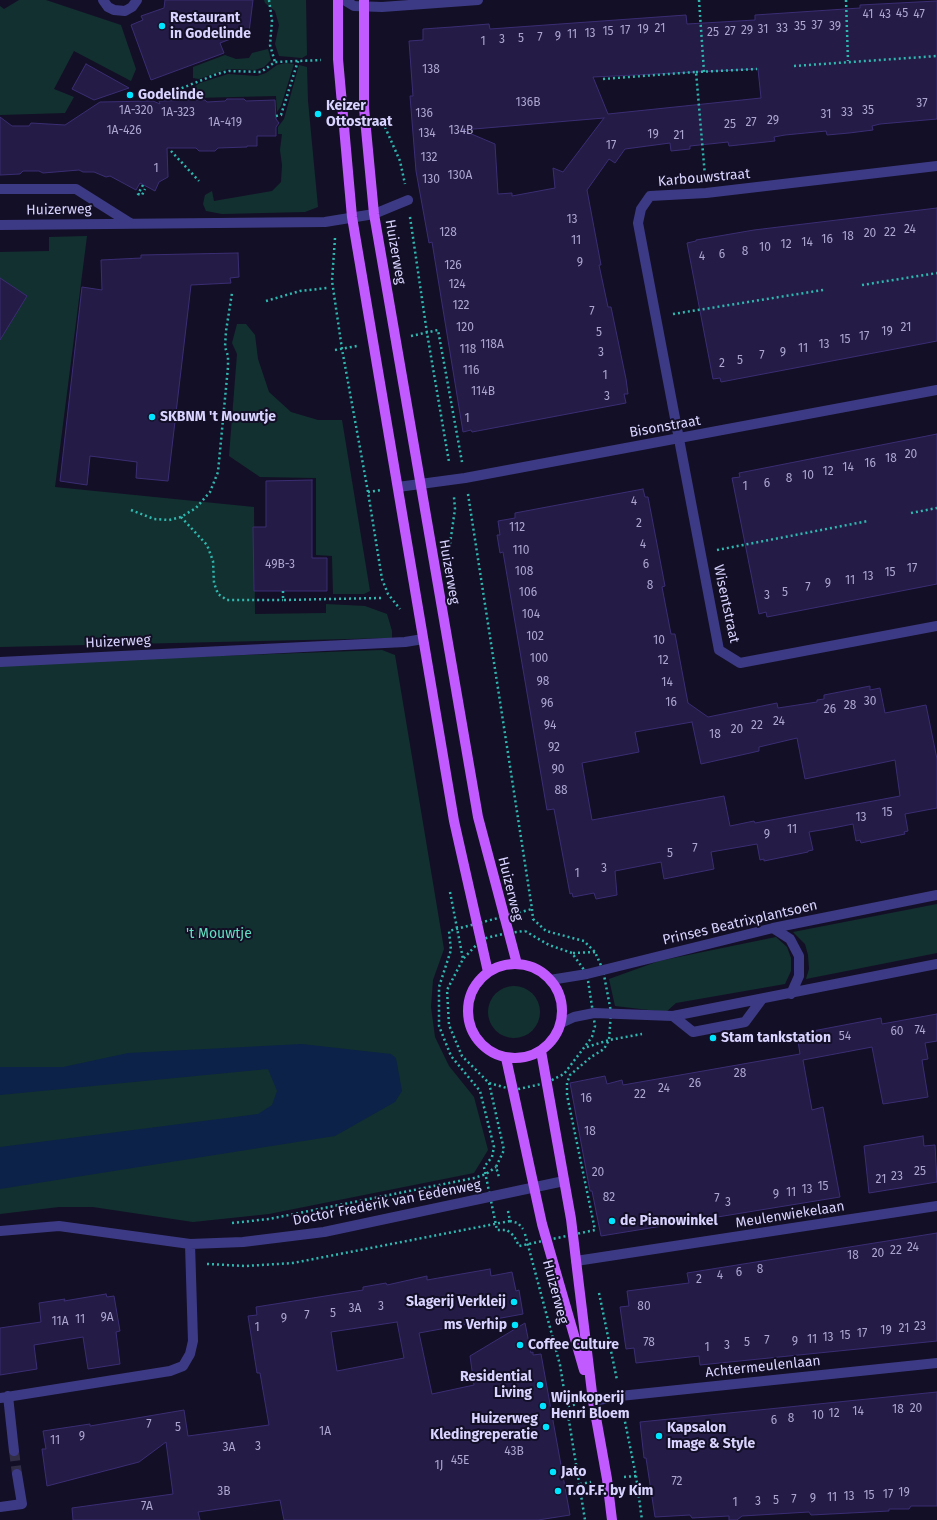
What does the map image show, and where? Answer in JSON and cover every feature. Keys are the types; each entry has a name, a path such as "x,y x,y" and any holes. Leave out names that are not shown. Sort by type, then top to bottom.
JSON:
{"main road":[{"path":"338,0 338,59 352,217 372,343 398,487 454,821 482,939 488,972"},
{"name":"Huizerweg","path":"364,3 364,108 374,214 478,817 507,932 517,964"},
{"path":"517,964 535,968 550,980 561,1000 561,1022 554,1039 541,1051 524,1058 506,1058 489,1051 476,1038 468,1021 468,1002 476,985 488,972 502,965 517,964"},
{"name":"Huizerweg","path":"541,1051 564,1181 576,1261 593,1401 607,1479 612,1520"},
{"name":"Huizerweg","path":"506,1058 542,1224 593,1401"}],"street":[{"path":"103,0 108,7 114,10 125,11 132,7 137,0"},
{"path":"344,0 354,6 364,3 382,7 444,1 478,0"},
{"name":"Karbouwstraat","path":"680,438 638,223 640,209 650,196 706,193 937,166"},
{"path":"0,189 76,189 130,223"},
{"path":"374,214 408,200"},
{"name":"Huizerweg","path":"0,225 334,221 374,214"},
{"name":"Bisonstraat","path":"398,487 465,478 937,390"},
{"name":"Wisentstraat","path":"680,438 719,650 740,663 937,626"},
{"name":"Huizerweg","path":"0,662 405,642 424,639"},
{"name":"Prinses Beatrixplantsoen","path":"550,980 587,974 773,928 937,895"},
{"path":"773,928 790,939 799,956 800,976 791,994"},
{"path":"561,1022 574,1017 594,1013 611,1012 655,1017 673,1016 791,994 937,964"},
{"path":"673,1016 693,1032 745,1022 762,999"},
{"name":"Doctor Frederik van Eedenweg","path":"0,1231 59,1226 190,1244 243,1242 324,1232 564,1181"},
{"name":"Meulenwiekelaan","path":"576,1261 937,1206"},
{"path":"14,1451 4,1397 170,1371 184,1366 190,1354 193,1341 190,1244"},
{"name":"Achtermeulenlaan","path":"593,1401 620,1396 937,1363"},
{"path":"0,1507 22,1504 17,1474"}],"path":[{"path":"269,0 272,21 270,44 275,62"},
{"path":"699,0 704,72"},
{"path":"846,0 848,61"},
{"path":"321,52 322,67"},
{"path":"794,66 848,61 937,56"},
{"path":"177,90 217,74 229,71 261,72 275,62 338,59"},
{"path":"276,116 281,115 298,61"},
{"path":"603,79 758,69"},
{"path":"696,72 706,193"},
{"path":"171,151 199,181"},
{"path":"143,184 138,194 142,195 146,188"},
{"path":"334,221 335,248 332,281 342,349 368,492 382,580 388,594 401,611"},
{"path":"862,285 937,273"},
{"path":"266,301 300,291 327,288"},
{"path":"656,316 823,290"},
{"path":"131,510 154,519 169,520 181,517 196,508 210,492 218,472 228,366 225,347 226,331 232,293"},
{"path":"396,339 438,330 465,478 533,919 546,931 584,941 595,952 603,970 611,1012"},
{"path":"335,350 372,343"},
{"path":"911,512 937,508"},
{"path":"181,517 207,545 213,561 214,583 218,594 226,600 381,598"},
{"path":"701,553 868,521"},
{"path":"283,591 283,600"},
{"path":"450,890 463,959"},
{"path":"527,1244 519,1246 514,1236 508,1230 497,1230 484,1167 492,1157 494,1147 480,1091 451,1056 439,1026 439,987 451,950 449,931 532,909"},
{"name":"Huizerweg","path":"525,930 549,945 572,953 587,974 595,1026 592,1037 586,1048 564,1074 546,1083 514,1090 490,1083 462,1056 449,1025 447,990 463,959 482,939 507,932 525,930"},
{"path":"586,1048 609,1040"},
{"name":"Huizerweg","path":"563,1079 564,1074"},
{"path":"490,1083 504,1150 496,1167"},
{"name":"Huizerweg","path":"496,1167 510,1221 523,1227 560,1365 585,1520"},
{"name":"Doctor Frederik van Eedenweg","path":"227,1224 269,1218 486,1174 496,1167"},
{"path":"586,1224 593,1259"},
{"path":"599,1290 636,1476 642,1520"}],"green space":[{"path":"19,0 46,0 121,25 136,69 131,81 74,51 54,89 74,97 65,113 0,115 0,6 4,9"},
{"path":"264,0 306,0 307,55 302,58 279,56 275,44 279,25 275,11 265,3"},
{"path":"268,49 271,60 264,67 255,70 228,69 199,79 193,78 193,67 225,55 236,59 249,58 252,53"},
{"path":"286,63 294,64 281,106 277,112 276,96 194,98 194,87 200,83 228,74 257,76 266,73 277,65"},
{"path":"299,65 307,67 308,101 318,207 305,212 222,214 206,211 203,204 205,195 212,191 214,201 272,191 281,182 282,165 280,150 282,134 278,134 278,127 284,119"},
{"path":"87,236 55,487 254,507 255,614 326,613 326,604 365,606 387,614 392,631 392,638 0,647 0,252 49,251 49,237"},
{"path":"237,324 246,324 255,335 258,359 269,392 291,412 318,420 342,420 370,591 364,594 333,594 332,556 316,555 316,478 260,477 229,456 237,354 232,343"},
{"name":"'t Mouwtje","path":"382,650 395,655 444,949 433,980 431,1007 435,1037 449,1066 474,1097 488,1150 474,1173 269,1214 193,1222 93,1207 59,1207 0,1214 0,664"},
{"path":"937,904 937,953 806,979 809,969 808,955 805,944 793,932"},
{"path":"776,937 787,947 791,958 791,971 785,984 676,1003 666,1012 615,1006 609,979 659,961"},
{"path":"514,986 524,988 532,994 538,1002 540,1012 538,1022 532,1030 524,1036 514,1038 504,1036 496,1030 490,1022 488,1012 490,1002 496,994 504,988"}],"water":[{"path":"302,1044 391,1054 396,1058 402,1091 395,1102 335,1136 0,1189 0,1147 258,1114 272,1105 277,1091 268,1069 0,1095 0,1067 63,1067 128,1053"}],"building":[{"path":"165,0 253,0 249,32 220,43 224,53 151,80 131,25 143,20 141,16 164,8"},
{"path":"937,1 937,119 880,124 872,126 873,130 849,133 827,135 826,131 785,135 774,137 775,141 729,146 728,142 690,146 690,149 671,151 670,143 625,149 615,163 609,159 587,190 601,265 599,265 608,307 611,307 626,379 628,394 624,394 626,403 472,432 471,430 463,432 432,242 429,243 416,171 410,96 413,96 409,41 423,40 423,29 489,24 490,29 686,15 687,24 755,20 755,15 860,8 860,5","holes":["758,69 761,98 608,114 593,77","604,118 563,172 553,168 555,188 512,196 512,193 498,194 495,144 462,130"]},
{"path":"86,64 129,88 94,100 72,89"},
{"name":"Godelinde","path":"227,99 244,99 246,101 275,100 276,119 279,123 276,127 276,136 257,136 257,146 218,148 215,151 199,151 196,148 167,148 168,177 159,182 155,191 140,183 136,190 110,176 106,177 94,172 83,172 79,170 43,173 39,171 23,171 20,174 0,175 0,117 12,126 29,126 31,123 65,125 100,102 153,101 160,104 159,101 205,100 207,102 225,101"},
{"path":"937,208 937,341 721,382 720,378 713,379 687,243 696,240 754,230"},
{"path":"238,253 239,277 230,278 231,283 191,285 168,481 136,478 137,462 90,456 87,485 60,481 82,287 102,290 101,260 141,258 141,255"},
{"path":"0,278 27,296 0,340"},
{"path":"937,434 937,584 767,617 766,612 759,614 732,478 740,477 739,473"},
{"path":"312,480 312,558 327,558 327,591 254,591 253,527 266,527 266,481"},
{"path":"643,489 645,497 648,497 665,586 662,587 671,634 675,634 688,703 708,717 777,703 778,708 817,702 817,700 824,699 824,695 870,686 870,690 880,688 885,713 926,705 937,759 937,808 905,814 908,831 904,832 905,834 861,843 860,840 856,841 853,824 809,832 813,850 808,852 764,861 764,859 760,860 757,844 711,852 714,869 664,879 661,862 615,871 617,895 596,899 594,893 573,897 572,893 570,894 554,809 547,810 503,552 500,553 497,535 500,535 498,521 515,518 515,513","holes":["692,722 701,764 759,751 759,747 797,738 805,779 895,760 900,796 755,823 754,821 730,826 724,796 592,820 582,763 639,752 635,732"]},
{"path":"937,1014 937,1041 925,1043 928,1059 922,1060 928,1097 883,1104 872,1047 803,1060 812,1110 823,1107 840,1197 601,1236 592,1191 590,1191 570,1083 605,1076 607,1084 622,1080 623,1085 800,1054 797,1034 881,1018 882,1024"},
{"path":"923,1136 924,1146 935,1145 937,1182 869,1193 864,1146"},
{"path":"937,1233 937,1341 700,1365 699,1356 636,1363 634,1348 626,1349 620,1307 629,1306 627,1291 689,1283 687,1273"},
{"path":"490,1269 491,1276 512,1272 516,1291 519,1290 523,1314 419,1333 432,1394 474,1385 470,1356 525,1323 531,1353 533,1352 533,1355 541,1354 570,1515 538,1520 284,1520 280,1500 198,1512 200,1520 73,1520 72,1508 173,1494 166,1442 139,1462 47,1486 42,1449 46,1449 43,1431 90,1424 90,1426 184,1410 188,1436 269,1425 260,1373 257,1373 248,1316 257,1315 256,1307 363,1290 363,1287 386,1283 387,1285 427,1276 427,1280","holes":["397,1322 404,1358 337,1371 331,1332"]},
{"path":"106,1294 107,1297 114,1296 120,1331 116,1332 120,1364 88,1369 83,1337 34,1345 37,1369 0,1375 0,1328 41,1322 39,1303 65,1299 64,1301"},
{"path":"937,1392 937,1506 911,1506 909,1509 889,1509 889,1511 811,1515 809,1512 742,1516 737,1520 729,1520 729,1516 692,1518 690,1515 655,1517 646,1458 644,1458 640,1422"}],"tunnel":[{"path":"14,1451 17,1474"}],"place":[{"name":"Restaurant in Godelinde","path":"162,26"},
{"name":"Godelinde","path":"130,95"},
{"name":"Keizer Ottostraat","path":"318,114"},
{"name":"SKBNM 't Mouwtje","path":"152,417"},
{"name":"Stam tankstation","path":"713,1038"},
{"name":"de Pianowinkel","path":"612,1221"},
{"name":"Slagerij Verkleij","path":"514,1302"},
{"name":"ms Verhip","path":"515,1325"},
{"name":"Coffee Culture","path":"520,1345"},
{"name":"Residential Living","path":"540,1385"},
{"name":"Wijnkoperij Henri Bloem","path":"543,1406"},
{"name":"Huizerweg Kledingreperatie","path":"546,1427"},
{"name":"Kapsalon Image & Style","path":"659,1436"},
{"name":"Jato","path":"553,1472"},
{"name":"T.O.F.F. by Kim","path":"558,1491"}]}
